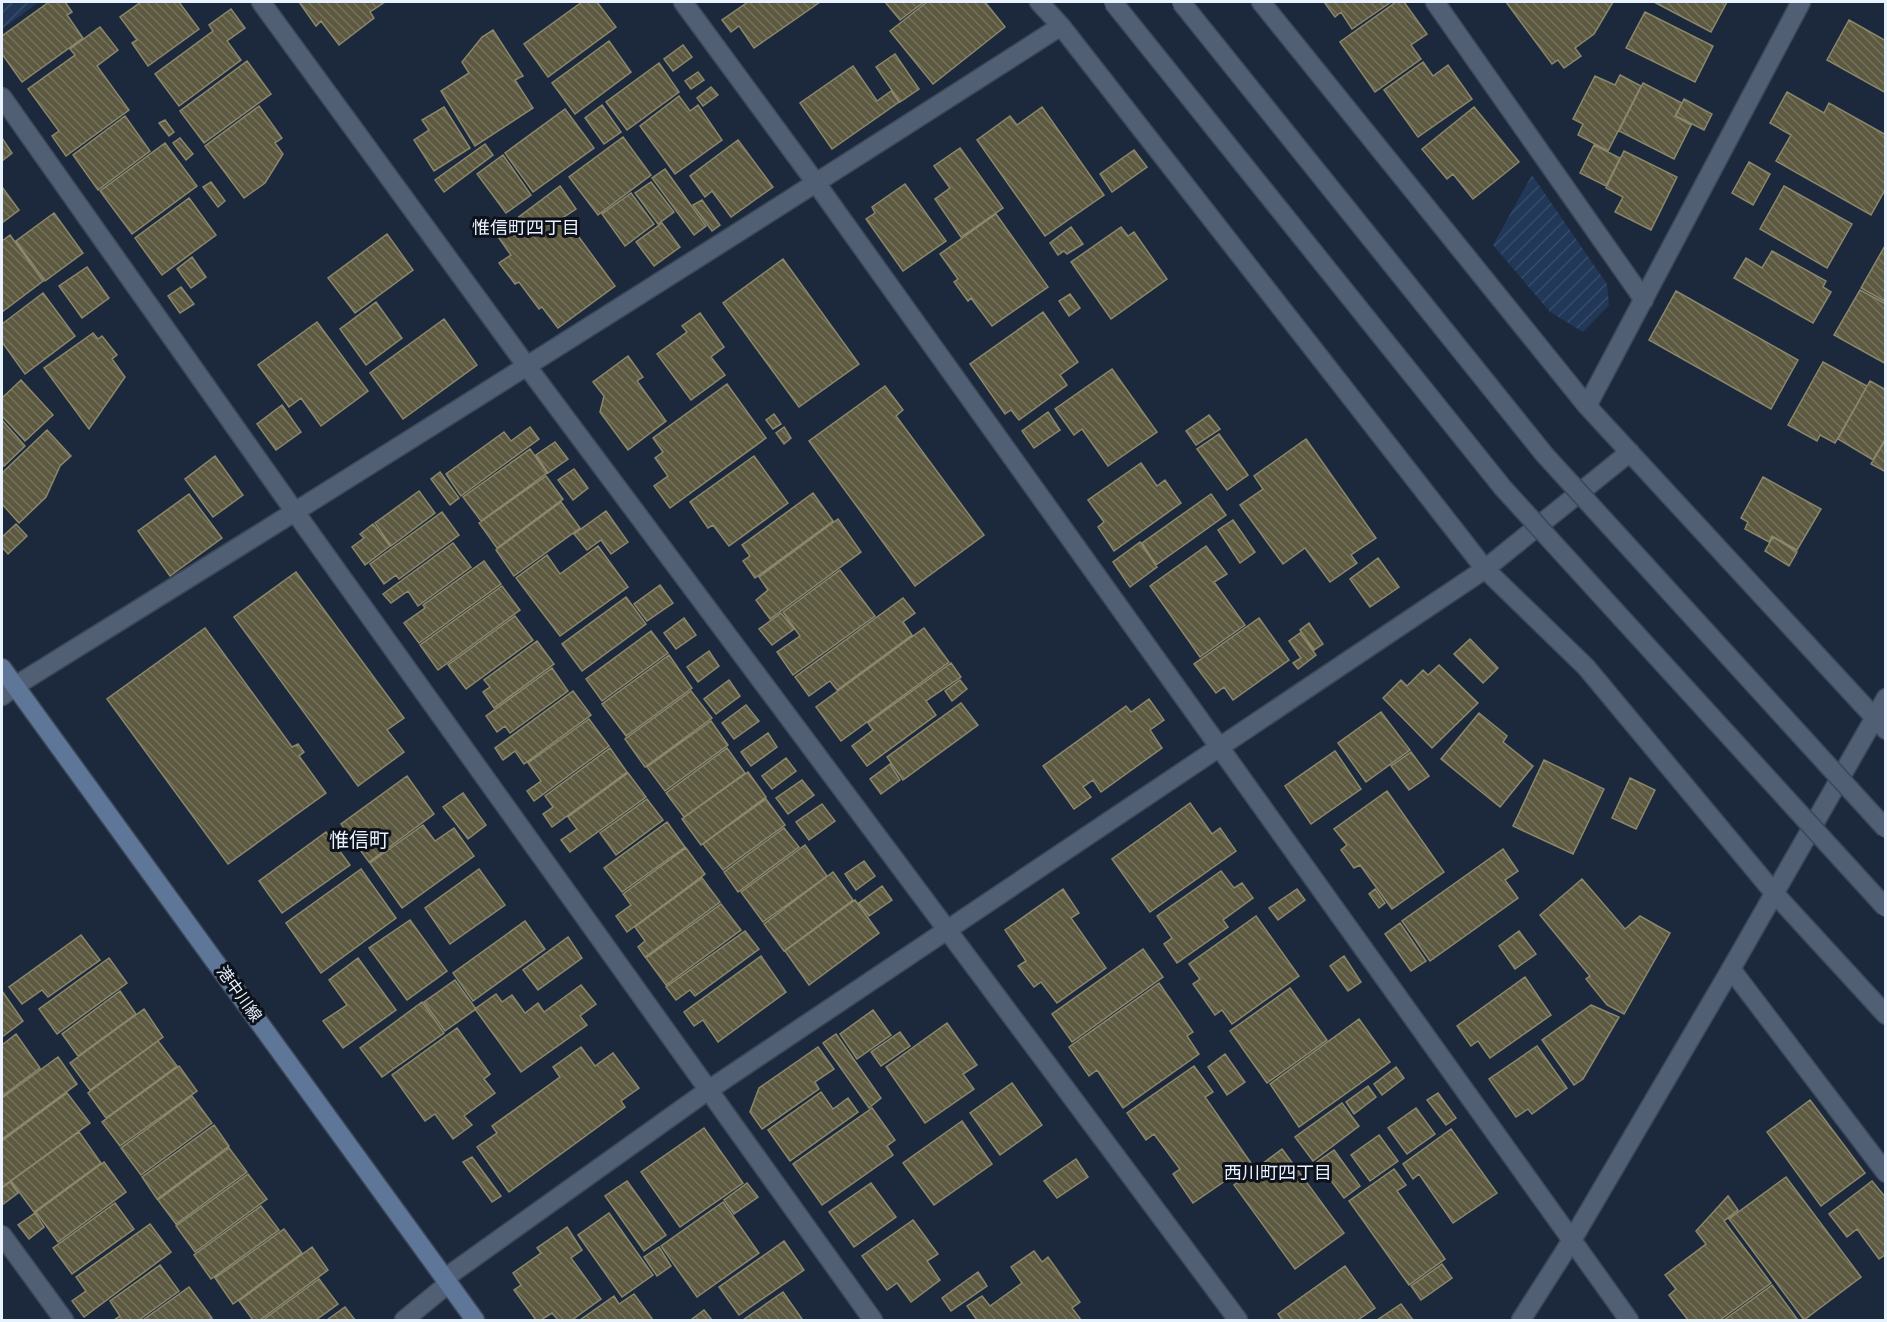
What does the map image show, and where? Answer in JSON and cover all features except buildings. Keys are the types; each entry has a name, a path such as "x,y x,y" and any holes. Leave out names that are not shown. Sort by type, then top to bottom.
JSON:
{"main road":[{"name":"港中川線","path":"2,668 8,691 475,1320"}],"street":[{"path":"261,2 526,365 1238,1320"},
{"path":"683,2 816,183 1629,1320"},
{"path":"1039,2 1061,26 1485,570 1586,667 1775,894 1886,1015"},
{"path":"1113,2 1503,488 1886,908"},
{"path":"1181,2 1544,454 1886,829"},
{"path":"1261,2 1587,406 1880,723"},
{"path":"1435,2 1644,300"},
{"path":"1587,406 1802,2"},
{"path":"8,691 816,183 1061,26"},
{"path":"2,97 707,1091 873,1320"},
{"path":"404,1320 447,1281 707,1091 1485,570 1630,452"},
{"path":"1521,1320 1572,1240 1775,894 1880,723 1886,698"},
{"path":"1731,969 1886,1173"},
{"path":"2,1235 64,1320"}],"shaded area":[{"path":"2,2 39,2 2,29"},
{"path":"1532,175 1607,284 1609,305 1583,332 1550,312 1493,245"}],"district":[{"name":"惟信町四丁目","path":"526,228"},
{"name":"惟信町","path":"359,841"},
{"name":"西川町四丁目","path":"1278,1173"}]}
